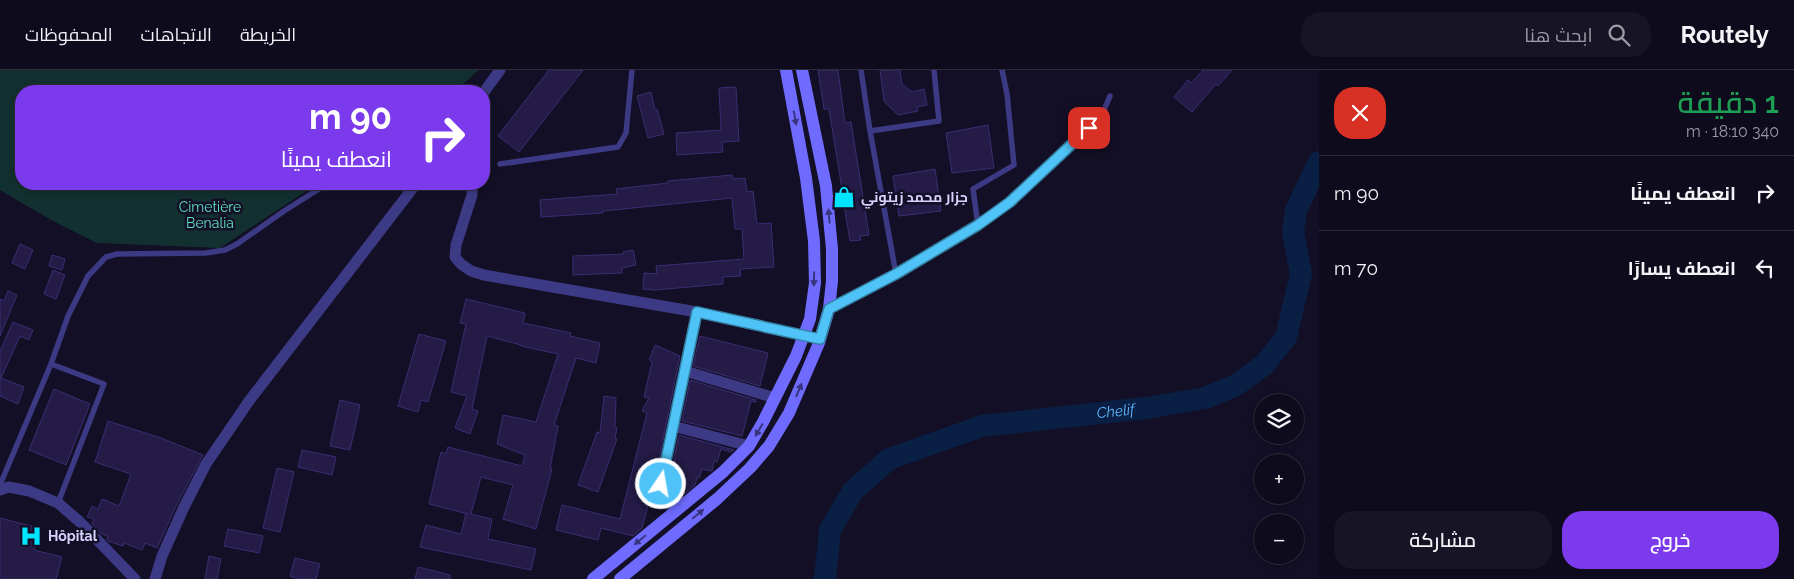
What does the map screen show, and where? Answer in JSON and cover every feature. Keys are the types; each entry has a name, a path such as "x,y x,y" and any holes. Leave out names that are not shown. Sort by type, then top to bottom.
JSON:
{"street":[{"path":"489,85 500,70"},
{"path":"593,579 723,472 749,446 796,356 804,335 810,319 815,283 814,241 806,178 786,70"},
{"path":"620,579 717,499 750,468 769,446 789,412 820,339 829,309 832,265 826,186 802,70"},
{"path":"155,579 162,556 206,464 249,401 411,190"},
{"path":"472,190 456,245 455,257 460,264 470,271 541,286 697,312 820,339"},
{"path":"674,512 661,484 697,312"},
{"path":"684,371 775,398"},
{"path":"673,426 749,446"},
{"path":"0,490 8,487 29,491 58,503 80,522 135,579"}],"lane":[{"path":"500,164 618,147 626,133 632,70"},
{"path":"861,70 896,274"},
{"path":"870,131 939,121 934,70"},
{"path":"978,225 974,189 1014,165 1007,94 1002,70"},
{"path":"829,309 896,274 978,225 1010,202 1102,115 1110,96"},
{"path":"0,485 51,364 72,308 88,276 106,257 117,254 225,250 237,244 317,190"},
{"path":"51,364 104,384 58,503"}],"green space":[{"name":"Cimetière Benalia","path":"0,70 479,70 462,85 15,85 15,190 308,190 220,248 97,243 51,220 0,190"}],"building":[{"path":"549,70 583,70 519,152 498,136"},
{"path":"818,70 838,70 845,123 851,122 869,235 860,236 861,240 850,241 844,205 836,207 835,197 843,195 829,109 824,109"},
{"path":"880,70 900,70 902,84 912,92 924,89 927,105 917,107 918,111 898,115 884,101"},
{"path":"1203,70 1232,70 1218,86 1216,84 1192,112 1174,97 1188,80 1191,83"},
{"path":"736,87 739,141 722,142 723,152 677,155 676,133 721,130 719,88"},
{"path":"651,92 655,110 657,109 664,134 648,138 637,96"},
{"path":"988,125 994,168 952,173 946,133"},
{"path":"935,169 941,211 899,216 893,176"},
{"path":"732,175 733,179 745,178 747,192 753,191 757,224 771,223 774,267 740,269 741,276 723,277 723,284 655,290 643,289 644,273 657,274 656,266 744,259 742,229 735,229 732,198 603,211 603,213 541,217 540,200 617,194 616,189 668,183 668,181"},
{"path":"20,244 33,250 25,269 12,263"},
{"path":"633,250 636,265 622,268 622,273 573,275 573,256 624,254 623,252"},
{"path":"52,255 65,259 62,270 49,266"},
{"path":"53,270 65,275 56,299 44,294"},
{"path":"8,291 17,295 0,336 0,299 4,301"},
{"path":"466,299 525,313 523,323 571,333 570,336 600,343 596,363 576,358 554,425 558,426 550,469 552,469 536,529 503,519 513,485 481,477 471,514 492,519 488,539 536,549 531,570 420,547 426,525 461,534 466,513 429,504 441,452 446,454 448,447 522,466 525,455 497,444 503,415 536,422 558,354 487,336 472,409 478,411 470,434 455,428 467,396 451,392 466,324 460,323"},
{"path":"13,322 33,330 29,340 20,336 1,378 24,387 18,404 0,396 0,351"},
{"path":"419,334 446,341 428,402 421,400 418,412 398,406"},
{"path":"700,336 768,353 760,386 693,366"},
{"path":"655,345 680,356 654,484 642,528 633,536 601,528 598,540 556,530 562,505 620,519 647,413 642,411 649,398 644,397 652,362 649,360"},
{"path":"690,380 756,400 756,402 751,401 742,436 682,421"},
{"path":"54,389 90,404 66,465 29,450"},
{"path":"604,396 616,398 615,427 617,428 615,438 617,439 598,492 578,485 597,432 600,433"},
{"path":"340,400 360,405 350,450 330,446"},
{"path":"108,421 161,438 203,455 177,504 157,548 145,543 142,550 124,543 123,546 108,541 108,536 102,534 92,524 94,519 87,517 92,506 98,509 102,499 119,506 131,474 95,462"},
{"path":"679,435 734,450 731,452 721,449 717,462 714,461 712,471 702,469 695,485 683,495 672,491 669,483"},
{"path":"302,450 336,457 332,475 298,467"},
{"path":"277,468 294,472 280,532 263,528"},
{"path":"0,518 39,528 34,550 62,557 56,579 0,579"},
{"path":"228,529 263,536 259,553 224,546"},
{"path":"209,556 221,559 217,579 205,579"},
{"path":"295,558 320,564 316,579 299,579 290,576"},
{"path":"418,567 450,575 450,579 415,579"}],"waterway":[{"name":"Chelif","path":"825,579 830,530 853,491 889,459 982,426 1146,408 1205,398 1236,385 1265,364 1286,337 1301,274 1293,232 1296,210 1319,162"}],"place":[{"name":"جزار محمد زيتوني","path":"844,197"},
{"name":"Hôpital","path":"31,536"}],"route":[{"path":"661,484 697,312 820,339 829,309 896,274 978,225 1010,202 1089,128"}]}
